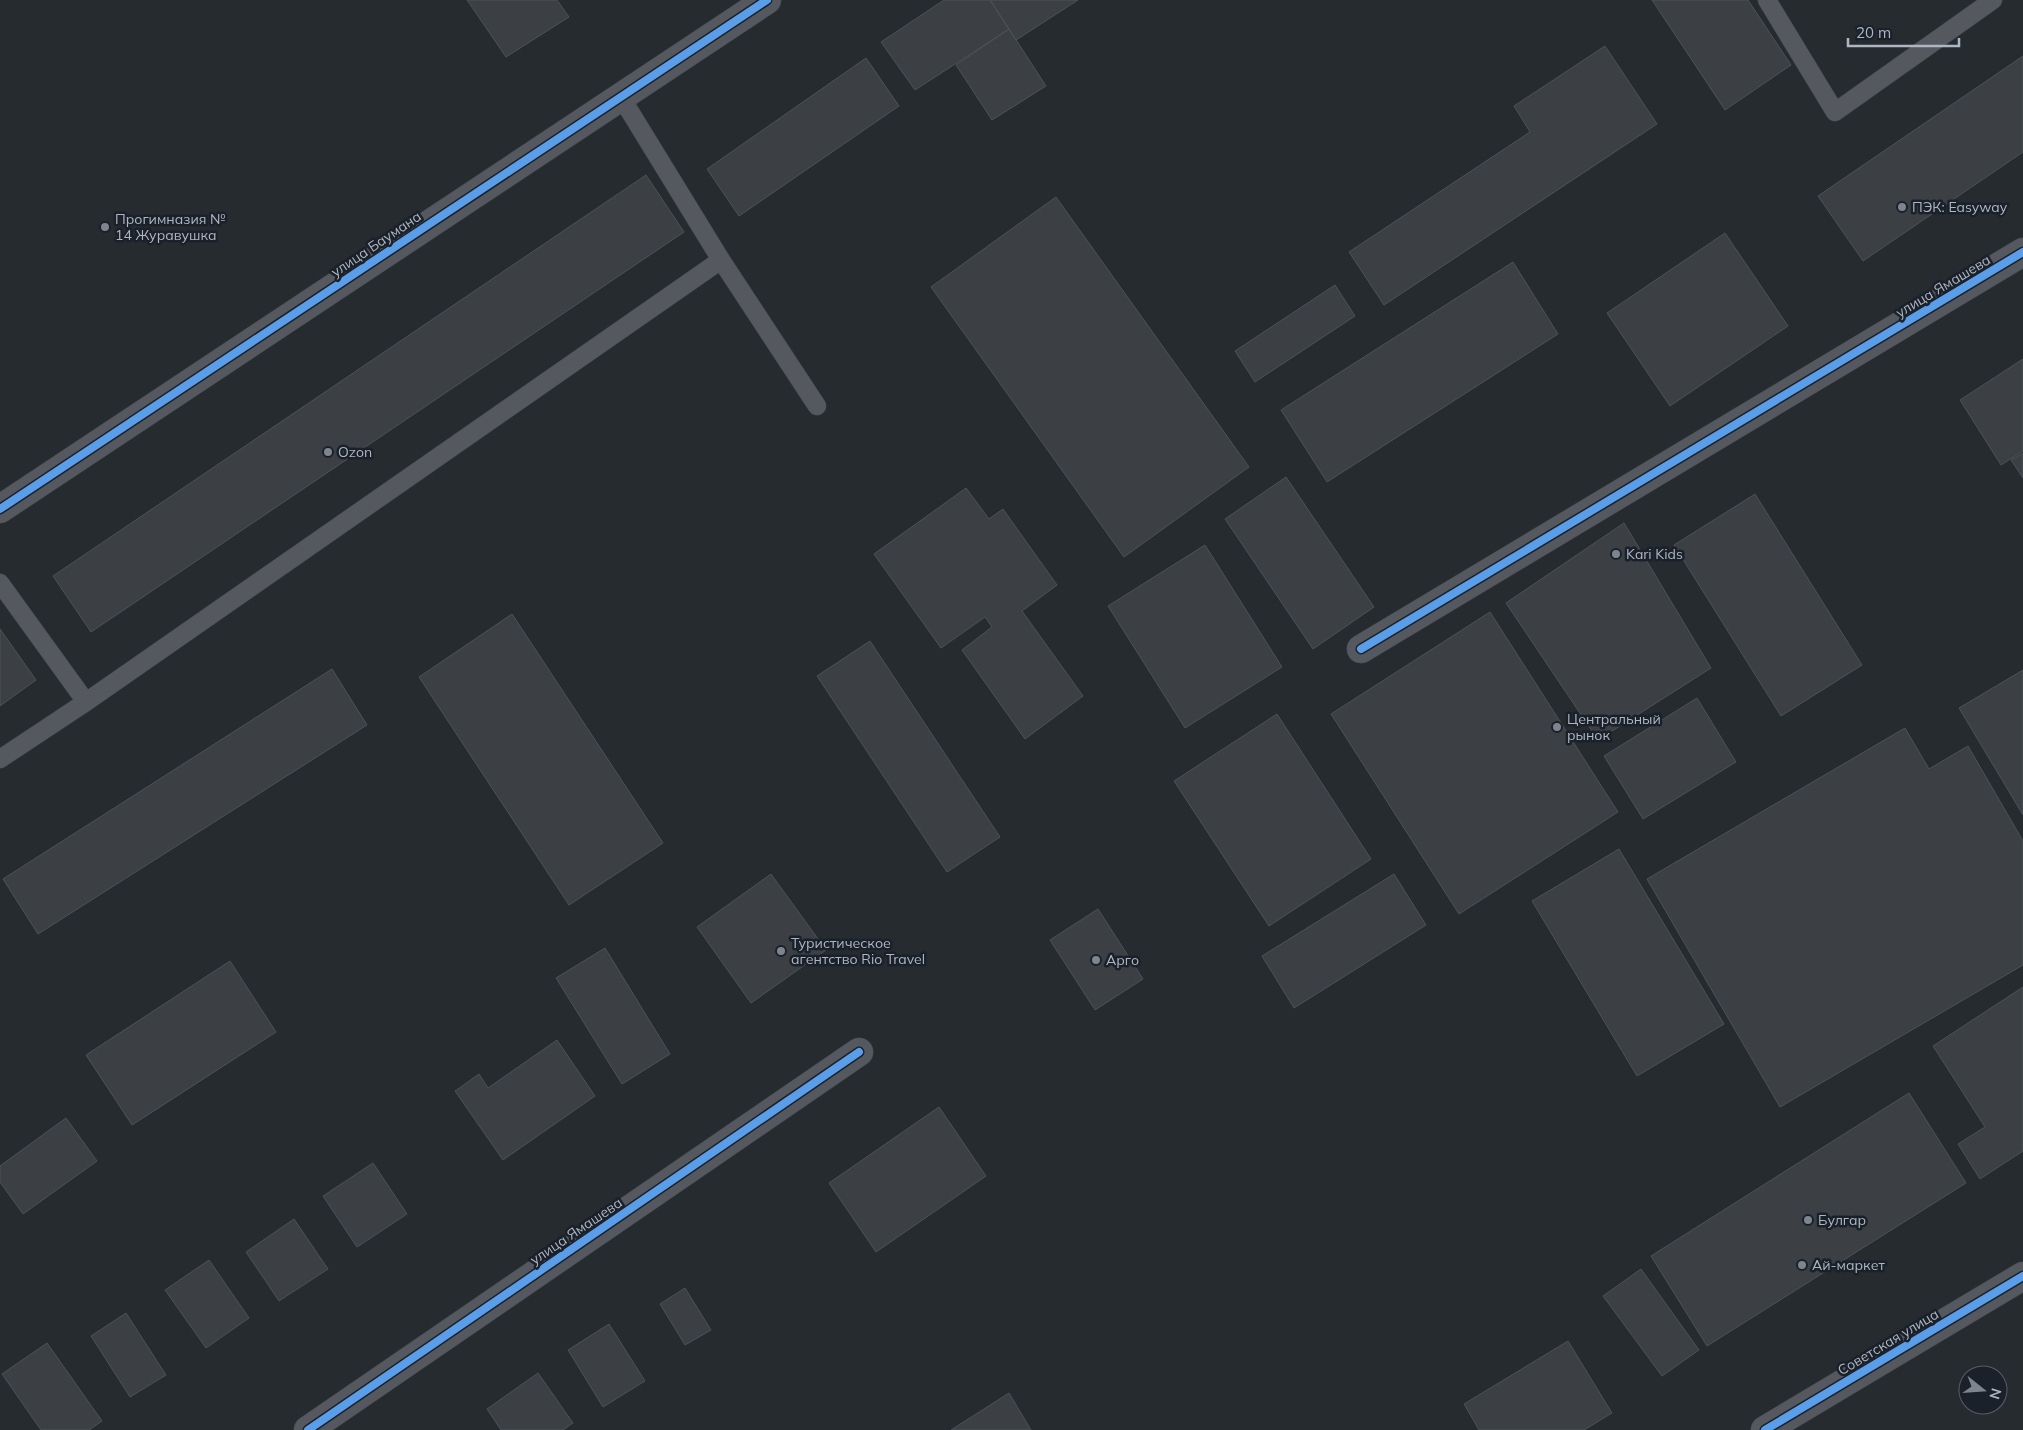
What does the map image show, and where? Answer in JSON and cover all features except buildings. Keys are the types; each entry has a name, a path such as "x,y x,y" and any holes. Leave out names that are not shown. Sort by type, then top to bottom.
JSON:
{"street":[{"name":"улица Баумана","path":"0,509 767,0"},
{"name":"улица Ямашева","path":"1361,649 2023,252"},
{"name":"улица Ямашева","path":"308,1430 859,1052"},
{"name":"Советская улица","path":"1765,1430 2023,1276"}],"lane":[{"path":"1767,0 1835,112 1993,0"},
{"path":"621,97 721,260 817,406"},
{"path":"0,759 86,702 721,260"},
{"path":"0,583 86,702"}],"cycle path":[{"path":"0,509 767,0"},
{"path":"1361,649 2023,252"},
{"path":"308,1430 859,1052"},
{"path":"1765,1430 2023,1276"}],"place":[{"name":"ПЭК: Easyway","path":"1902,207"},
{"name":"Прогимназия № 14 Журавушка","path":"105,227"},
{"name":"Ozon","path":"328,452"},
{"name":"Kari Kids","path":"1616,554"},
{"name":"Центральный рынок","path":"1557,727"},
{"name":"Туристическое агентство Rio Travel","path":"781,951"},
{"name":"Арго","path":"1096,960"},
{"name":"Булгар","path":"1808,1220"},
{"name":"Ай-маркет","path":"1802,1265"}]}
